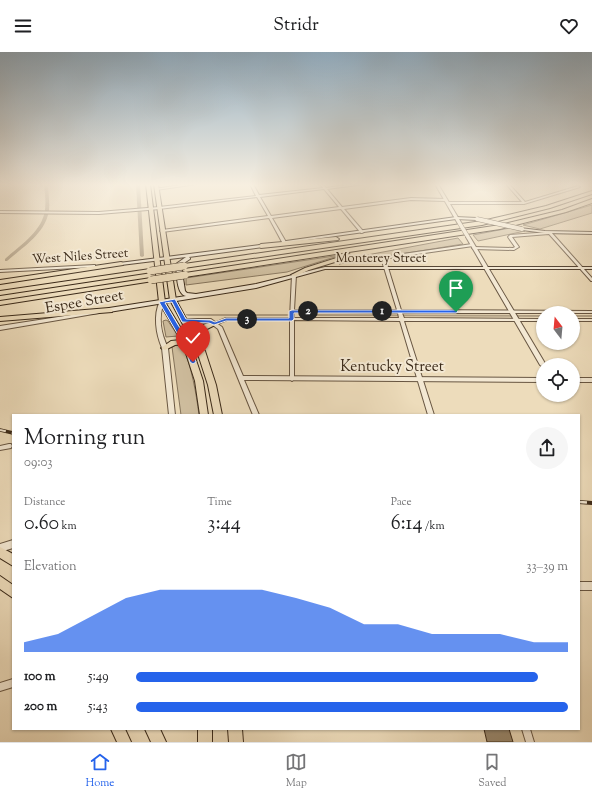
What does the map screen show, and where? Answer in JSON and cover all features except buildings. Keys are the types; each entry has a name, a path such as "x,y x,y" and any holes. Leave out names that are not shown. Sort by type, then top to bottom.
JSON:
{"highway":[{"path":"0,293 431,231 512,216"},
{"path":"294,275 341,258 543,216"},
{"path":"261,246 431,231"},
{"path":"0,304 151,280 426,240"},
{"path":"0,282 121,264"},
{"path":"0,289 50,283 74,282"},
{"path":"0,319 109,310"}],"main road":[{"path":"153,216 161,259 173,300 198,346 212,385 218,414"},
{"path":"160,216 162,230 162,302 185,342 199,381 204,414"},
{"path":"214,293 189,295 182,291 178,264 201,254 456,218 477,219 522,229 550,233 592,233"},
{"name":"West Niles Street","path":"121,264 201,254"},
{"name":"Monterey Street","path":"173,300 256,286 325,268 592,268"},
{"name":"Espee Street","path":"109,310 173,300"},
{"path":"198,346 199,330 204,326 214,324"},
{"path":"165,348 173,342 185,342"},
{"path":"0,552 12,560"},
{"path":"0,582 12,591"},
{"path":"118,730 124,742"},
{"path":"152,730 158,742"},
{"path":"205,730 205,742"},
{"path":"235,730 236,742"}],"street":[{"path":"162,230 276,216"},
{"path":"349,216 362,232"},
{"path":"270,217 284,242"},
{"path":"456,218 540,358"},
{"path":"432,414 386,268 385,260 393,257 473,247 514,249 517,248 510,237 513,235 550,233 592,280"},
{"name":"West Niles Street","path":"0,271 58,270 121,264"},
{"path":"292,379 292,311 294,275"},
{"path":"162,302 158,308 162,341 165,348 172,414"},
{"name":"Espee Street","path":"0,328 109,310"},
{"path":"292,311 592,312"},
{"path":"214,324 226,320 292,319 536,320"},
{"path":"184,320 210,321 220,328 256,414"},
{"path":"580,320 592,320"},
{"name":"Kentucky Street","path":"241,378 536,380"},
{"path":"580,380 592,380"},
{"path":"0,448 9,446"},
{"path":"0,548 12,544"},
{"path":"580,586 592,586"},
{"path":"0,687 12,683"},
{"path":"526,730 530,742"}],"shaded area":[{"path":"553,216 582,216 540,229 523,225"},
{"path":"510,228 525,231 478,241 473,235"},
{"path":"458,238 463,244 339,264 367,255"},
{"path":"341,255 287,272 186,285 186,278"},
{"path":"166,320 178,336 166,337 163,321"},
{"path":"176,345 183,347 189,364 199,414 181,414 172,347"}],"waterway":[{"path":"6,260 37,232 46,216"},
{"path":"140,216 142,256"},
{"path":"188,315 287,315"},
{"path":"302,315 536,316"},
{"path":"580,316 592,316"}],"railway":[{"path":"0,430 12,433"},
{"path":"580,502 592,503"}],"route":[{"path":"193,362 187,345 167,313 162,302 173,300 178,312 184,320 210,321 214,324 226,320 292,319 292,311 456,312"}]}
